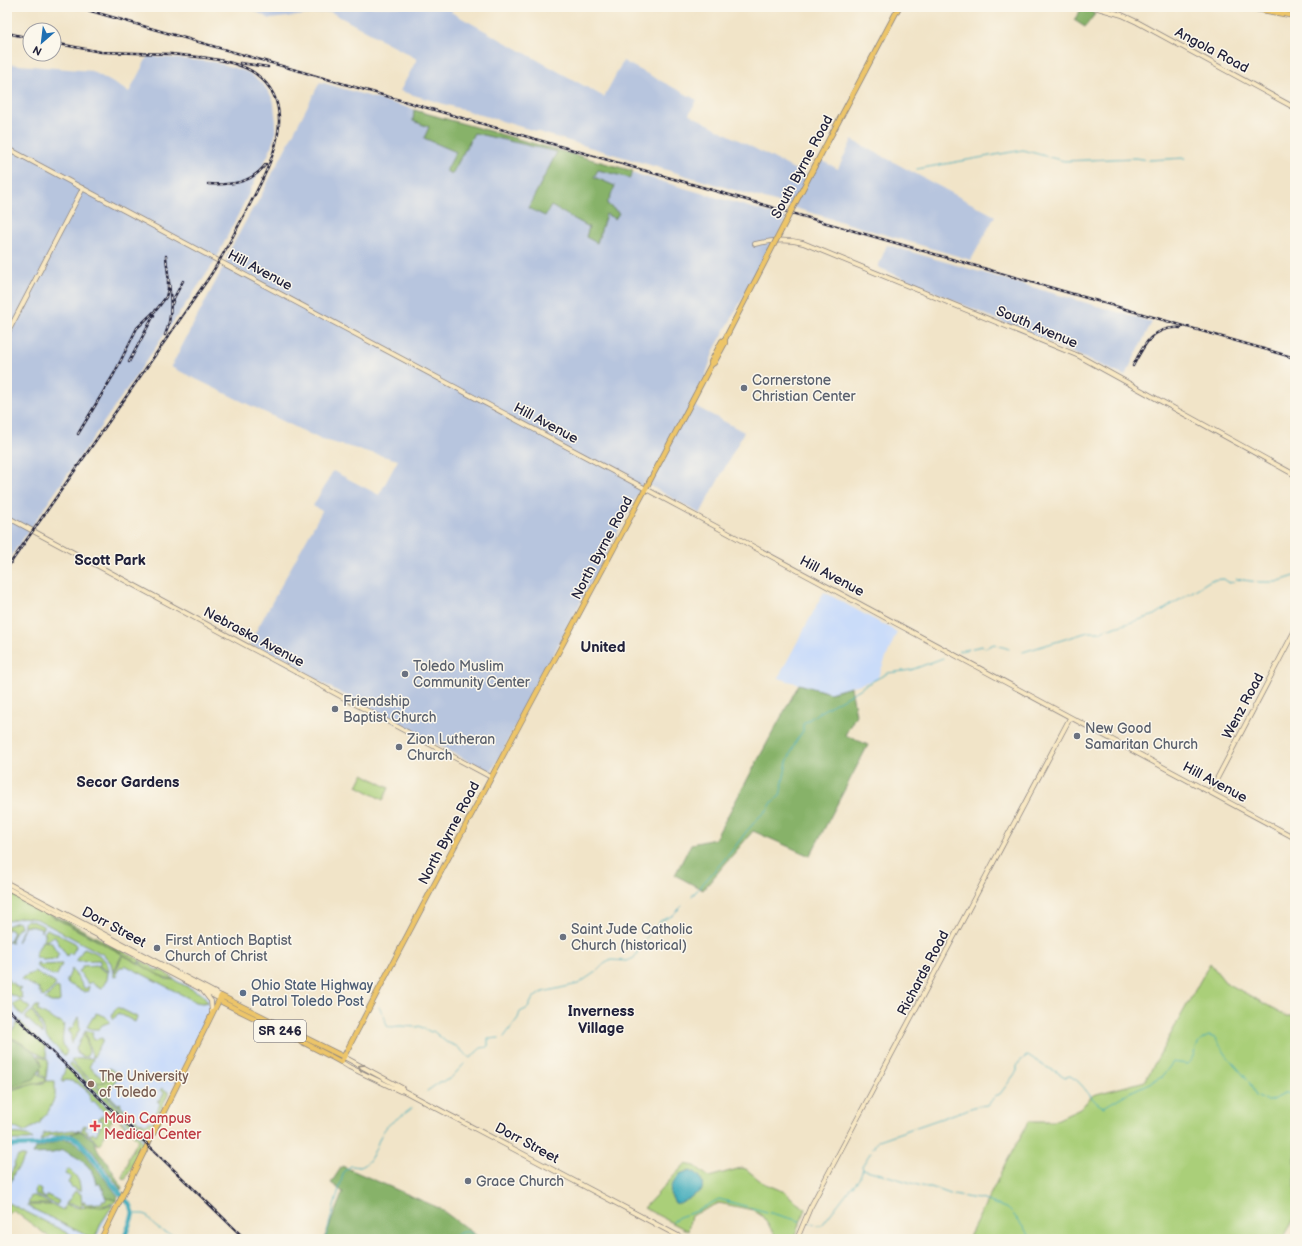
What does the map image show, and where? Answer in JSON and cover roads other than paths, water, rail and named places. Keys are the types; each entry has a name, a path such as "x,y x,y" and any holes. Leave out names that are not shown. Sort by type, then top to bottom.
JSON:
{"main road":[{"name":"South Byrne Road","path":"646,489 711,365 714,363 725,343 725,339 800,194 899,7"},
{"name":"Angola Road","path":"1094,7 1133,20 1295,108"},
{"path":"1244,7 1295,16"},
{"name":"Hill Avenue","path":"7,148 1295,838"},
{"path":"7,334 83,188"},
{"name":"South Avenue","path":"756,244 780,240 803,243 1068,351 1295,475"},
{"name":"North Byrne Road","path":"342,1059 491,777 646,489"},
{"name":"Nebraska Avenue","path":"7,517 491,777"},
{"name":"Wenz Road","path":"1210,792 1295,630"},
{"name":"Richards Road","path":"797,1239 810,1208 1072,719"},
{"name":"Dorr Street","path":"7,883 220,997 222,1002 402,1088 402,1090 684,1239"},
{"name":"Dorr Street","path":"7,888 156,963 202,990 220,997"},
{"path":"66,919 89,929 91,927"},
{"path":"202,990 211,1001 212,1015"},
{"path":"101,1239 220,997"}],"water":[{"path":"690,1170 700,1177 702,1190 680,1204 675,1203 670,1194 671,1186 680,1174"}],"waterway":[{"path":"917,169 1023,150 1064,161 1135,158 1149,160 1185,158"},
{"path":"1023,652 1088,632 1101,632 1108,628 1109,629 1155,615 1211,580 1224,579 1229,583 1236,579 1258,582 1276,582 1295,576"},
{"path":"959,651 982,646 985,648 994,644 1009,649"},
{"path":"692,896 731,852 746,832 768,809 773,801 780,796 787,762 796,741 803,731 803,724 818,713 888,673 911,670 943,658"},
{"path":"504,1037 518,1018 520,1012 528,1008 533,998 543,992 578,984 611,960 627,961 634,958 637,953 637,948 660,921 672,916 682,906"},
{"path":"379,1007 387,1026 419,1026 431,1032 433,1031 446,1042 456,1046 470,1058 481,1048 488,1047 488,1039 499,1038"},
{"path":"873,1148 879,1140 977,1106 988,1105 995,1096 1000,1094 1017,1071 1019,1062 1028,1055 1044,1066 1065,1077 1070,1076 1075,1079 1099,1105 1104,1107 1126,1094 1162,1077 1173,1062 1187,1064 1193,1057 1197,1045 1209,1036 1215,1038 1227,1056 1247,1079"},
{"path":"427,1091 440,1082 451,1078 464,1064"},
{"path":"1249,1082 1256,1096 1266,1101 1270,1101 1287,1093 1292,1095 1295,1099"},
{"path":"325,1239 344,1171 351,1166 360,1167 365,1165 372,1156 385,1129 412,1108"},
{"path":"7,1146 39,1145 65,1136 72,1137 79,1141 131,1206 133,1212 132,1217 124,1239"},
{"path":"863,1169 862,1166 871,1152"},
{"path":"807,1222 822,1225 859,1179 863,1169 925,1187 931,1187 953,1195 984,1200 1008,1209 1032,1239"},
{"path":"673,1221 679,1217 697,1211 719,1199 800,1221"},
{"path":"132,1214 147,1215 153,1225 166,1233 182,1239"},
{"path":"448,1239 462,1232 469,1232 478,1239"},
{"path":"661,1239 663,1235"}],"railway":[{"path":"77,7 1295,358"},
{"path":"7,33 22,36"},
{"path":"62,45 101,52 171,54 207,58"},
{"path":"7,568 213,271 255,194 271,159 277,140 279,122 277,105 270,88 256,74 244,67 230,62 201,57"},
{"path":"240,63 268,67"},
{"path":"208,184 240,182 254,176 266,164"},
{"path":"165,335 171,306 166,256"},
{"path":"78,434 114,374 137,328 157,309 166,297 168,279"},
{"path":"172,304 183,281"},
{"path":"129,362 154,315"},
{"path":"1133,366 1141,350 1156,333 1171,328 1181,328"},
{"path":"7,1008 245,1239"}],"place":[{"name":"Cornerstone Christian Center","path":"744,388"},
{"name":"Toledo Muslim Community Center","path":"405,674"},
{"name":"Friendship Baptist Church","path":"335,709"},
{"name":"New Good Samaritan Church","path":"1077,736"},
{"name":"Zion Lutheran Church","path":"399,747"},
{"name":"Saint Jude Catholic Church (historical)","path":"563,937"},
{"name":"First Antioch Baptist Church of Christ","path":"157,948"},
{"name":"Ohio State Highway Patrol Toledo Post","path":"243,993"},
{"name":"The University of Toledo","path":"91,1084"},
{"name":"Main Campus Medical Center","path":"95,1126"},
{"name":"Grace Church","path":"468,1181"}],"district":[{"name":"Scott Park","path":"110,560"},
{"name":"United","path":"603,647"},
{"name":"Secor Gardens","path":"128,782"},
{"name":"Inverness Village","path":"601,1020"}]}
